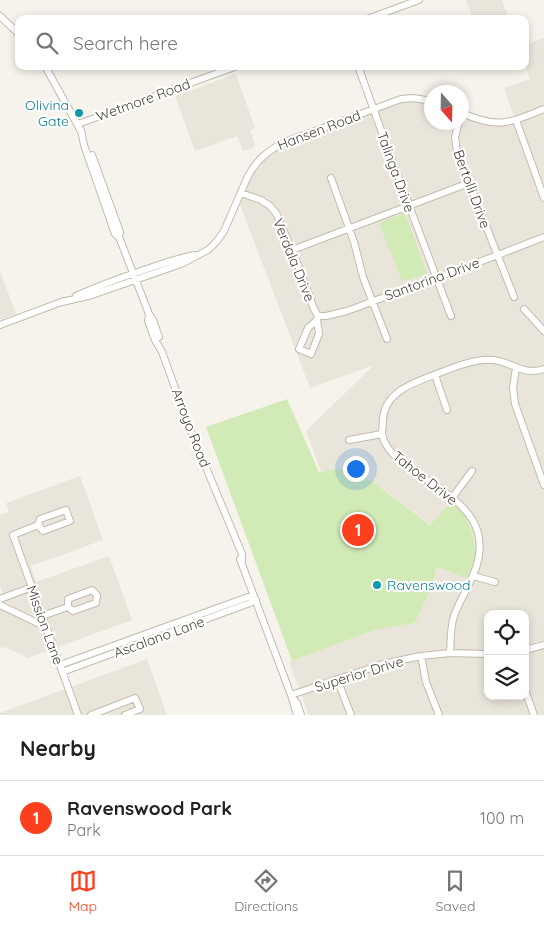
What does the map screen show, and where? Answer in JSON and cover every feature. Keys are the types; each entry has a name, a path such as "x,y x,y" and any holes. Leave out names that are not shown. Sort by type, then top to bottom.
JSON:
{"street":[{"path":"378,15 419,0"},
{"path":"0,16 15,30"},
{"name":"Arroyo Road","path":"47,70 79,127 115,234 119,236 153,320 162,352 220,503 238,556 242,561 291,695 296,715"},
{"name":"Wetmore Road","path":"79,127 227,70"},
{"name":"Talinga Drive","path":"359,70 450,316"},
{"name":"Hansen Road","path":"0,325 62,302 92,295 134,276 182,264 213,245 224,231 252,168 262,156 274,147 401,99 424,99"},
{"path":"469,117 490,123 511,122 544,109"},
{"path":"516,120 544,198"},
{"name":"Bertolli Drive","path":"457,130 455,142 457,152 514,297"},
{"path":"332,178 354,242 363,277 387,340"},
{"path":"292,250 469,183"},
{"name":"Verdala Drive","path":"241,193 261,200 273,209 292,250 318,318"},
{"name":"Santorina Drive","path":"318,318 373,302 544,237"},
{"path":"524,309 544,330"},
{"path":"318,318 319,334 311,354 299,349 308,328 318,318"},
{"path":"349,440 382,434 384,414 397,392 435,374 478,360 498,360 526,371 544,369"},
{"path":"516,368 513,388 515,404 544,485"},
{"path":"435,374 447,410"},
{"name":"Tahoe Drive","path":"382,434 387,447 395,457 465,509 478,534 478,559 473,576 454,619 451,630 450,653"},
{"path":"452,498 472,471"},
{"path":"66,510 70,521 43,531 38,525 40,519 66,510"},
{"name":"Mission Lane","path":"38,525 12,534 78,715"},
{"path":"473,576 495,582"},
{"path":"0,599 32,587"},
{"path":"92,590 98,595 96,603 73,612 68,607 68,599 92,590"},
{"path":"10,595 7,602 10,610"},
{"name":"Ascalano Lane","path":"61,669 250,603 255,598"},
{"path":"0,605 46,627"},
{"path":"42,616 68,607"},
{"path":"529,649 544,645"},
{"name":"Superior Drive","path":"291,695 383,664 421,656 450,653 484,654"},
{"path":"421,656 426,682 439,715"},
{"path":"337,679 351,715"},
{"name":"Arroyo Road","path":"291,695 297,703 301,715"},
{"path":"91,715 108,712 135,698 140,709 125,715"},
{"path":"529,700 534,715"}],"shaded area":[{"path":"466,0 502,0 508,15 472,15"},
{"path":"544,38 544,715 309,715 289,662 375,630 415,623 432,586 437,567 475,553 475,542 468,521 451,503 431,525 366,477 338,469 321,472 306,431 374,365 310,388 237,197 260,155 290,137 392,99 406,96 424,97 424,130 469,130 469,114 486,120 515,119 504,88 530,79 527,70 529,70 529,44"},
{"path":"236,74 255,128 250,130 255,145 253,148 243,151 237,136 195,151 175,96"},
{"path":"0,271 16,314 0,320"},
{"path":"80,476 103,540 31,566 36,582 109,556 132,620 28,658 5,647 0,648 0,594 3,593 0,586 0,515 9,512 6,503"},
{"path":"147,659 167,715 0,715 0,713"}],"green space":[{"path":"405,213 427,274 402,281 379,223"},
{"path":"287,399 319,472 338,469 366,477 430,525 451,502 466,517 473,535 475,547 474,563 466,578 437,567 432,586 415,623 375,630 292,661 206,427"}],"place":[{"name":"Olivina Gate","path":"79,113"},
{"name":"Ravenswood Park","path":"358,530"},
{"name":"Ravenswood","path":"377,585"}]}
